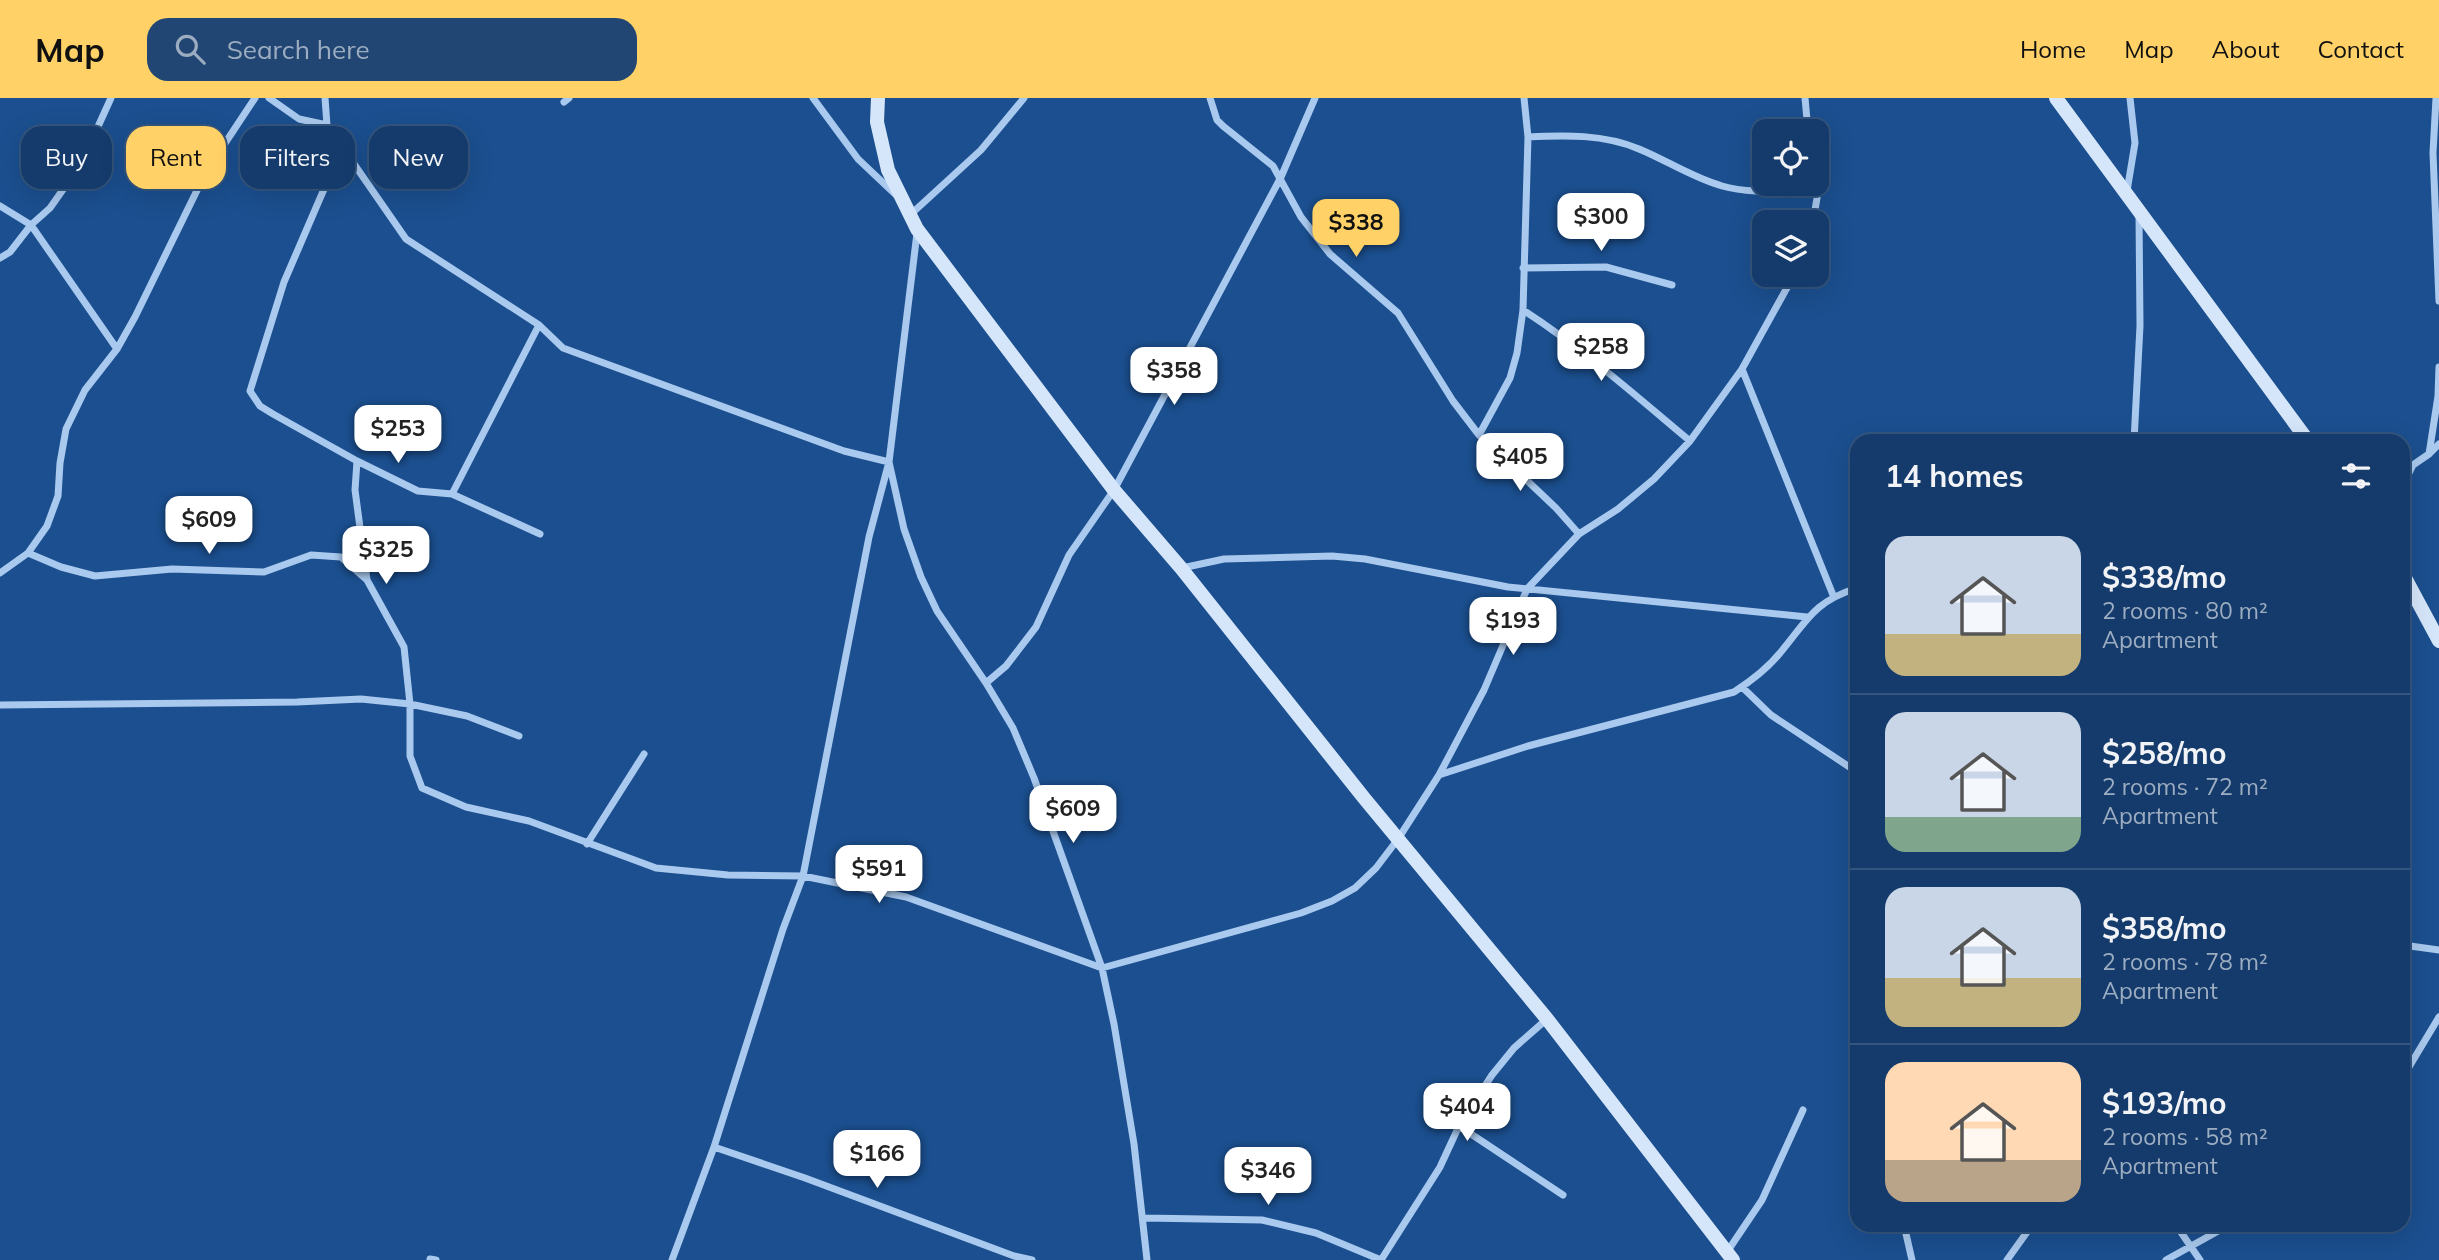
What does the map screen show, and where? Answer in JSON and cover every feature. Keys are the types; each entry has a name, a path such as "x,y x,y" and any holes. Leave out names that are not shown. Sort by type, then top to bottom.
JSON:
{"street":[{"path":"0,258 10,251 31,225 50,208 81,164 111,98"},
{"path":"0,573 29,553 47,526 58,496 66,429 85,390 117,349 206,172 254,98"},
{"path":"269,98 299,119 327,125 325,98"},
{"path":"813,98 859,159 901,199"},
{"path":"878,98 877,122 885,158 901,199 914,222 1114,489 1547,1019 1730,1256 1762,1200 1803,1110"},
{"path":"672,1260 714,1147 783,929 803,876 869,537 889,462 914,222 981,150 1024,98"},
{"path":"1210,98 1217,120 1263,156 1281,177 1301,217 1330,254 1398,313 1453,401 1479,435 1556,508 1578,534"},
{"path":"986,683 1006,666 1036,627 1069,555 1114,489 1281,177 1315,98"},
{"path":"1479,435 1510,378 1517,353 1523,310 1528,137 1524,98"},
{"path":"1805,98 1807,119"},
{"path":"2056,98 2303,434"},
{"path":"2127,193 2135,142 2130,98"},
{"path":"2436,98 2433,153 2439,302"},
{"path":"1528,137 1558,135 1618,142 1636,147 1706,180 1730,188 1752,189"},
{"path":"355,163 406,239 539,325 563,348 844,451 889,462"},
{"path":"324,189 284,282 250,391 260,405 357,461 418,491 452,494 540,534"},
{"path":"0,206 31,225 117,349"},
{"path":"2134,434 2140,326 2139,209"},
{"path":"1523,268 1606,267 1672,285"},
{"path":"29,553 61,567 95,576 172,569 264,572 311,555 341,557 367,580 404,647 410,704 410,757 422,788 466,807 529,821 656,868 728,875 803,876 906,897 1102,968 1301,912 1332,901 1355,888 1398,839 1439,775 1484,690 1527,589 1578,534 1618,509 1654,480 1690,441 1742,369 1787,287"},
{"path":"1523,310 1595,360 1690,441"},
{"path":"452,494 539,325"},
{"path":"2430,454 2439,367"},
{"path":"1742,369 1833,595"},
{"path":"2410,471 2413,465 2430,454 2439,444"},
{"path":"357,461 355,490 367,580"},
{"path":"889,462 904,529 921,577 937,611 1013,728 1034,778 1102,968 1123,1077 1144,1218 1147,1260"},
{"path":"1181,568 1224,559 1332,556 1365,559 1527,589 1807,617"},
{"path":"2410,587 2439,641"},
{"path":"1439,775 1528,746 1734,692 1751,682 1779,655 1807,617 1833,595 1850,590"},
{"path":"1742,687 1771,715 1850,767"},
{"path":"0,705 361,699 410,704 467,716 519,736"},
{"path":"587,844 644,754"},
{"path":"2410,946 2439,950"},
{"path":"2410,1065 2439,1017"},
{"path":"1144,1218 1262,1220 1315,1233 1381,1260 1440,1167 1460,1126 1492,1075 1514,1048 1547,1019"},
{"path":"1460,1126 1563,1195"},
{"path":"714,1147 1014,1256 1032,1260"},
{"path":"1906,1232 1912,1260"},
{"path":"2007,1260 2027,1232"},
{"path":"2181,1232 2200,1260"},
{"path":"2166,1260 2218,1232"}]}
